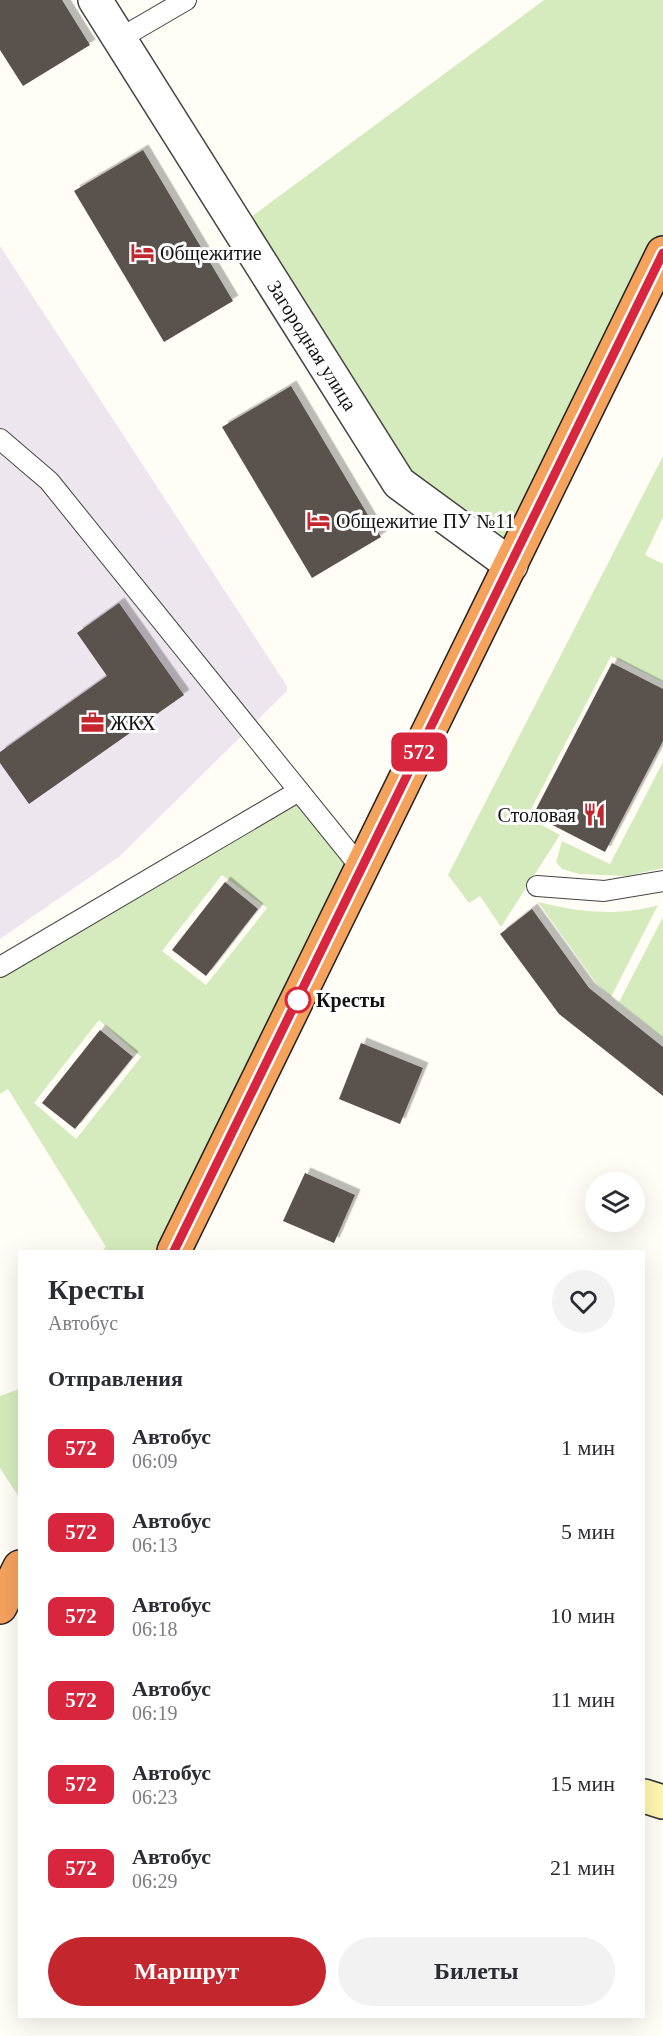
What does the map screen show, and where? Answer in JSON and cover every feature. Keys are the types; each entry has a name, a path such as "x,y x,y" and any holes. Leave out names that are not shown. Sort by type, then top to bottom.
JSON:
{"highway":[{"path":"174,1250 663,253"},
{"path":"0,1607 18,1571"}],"main road":[{"path":"0,1607 18,1612"},
{"path":"645,1796 663,1802"}],"street":[{"name":"Загородная улица","path":"94,0 399,483 511,565"}],"lane":[{"path":"120,39 186,0"},
{"path":"0,439 50,481 362,869"},
{"path":"0,967 299,791"},
{"path":"537,886 604,891 663,881"}],"shaded area":[{"path":"0,246 287,686 287,691 119,857 0,939"}],"green space":[{"path":"544,0 663,0 663,239 509,553 405,479 247,220"},
{"path":"663,456 663,517 645,555 663,564 663,682 611,656 527,817 560,835 501,927 480,896 469,903 448,875"},
{"path":"663,762 663,868 627,876 579,874 562,869 556,862 562,841 610,864"},
{"path":"298,801 354,869 164,1250 103,1250 106,1247 8,1089 0,1094 0,972","holes":["222,875 267,908 206,985 162,951","99,1020 141,1057 76,1139 34,1103"]},
{"path":"538,902 598,912 628,911 658,905 611,997 596,983"},
{"path":"663,917 663,1038 619,1002"},
{"path":"18,1389 18,1495 0,1468 0,1396"}],"building":[{"path":"0,0 62,0 90,45 23,86 0,50"},
{"path":"143,150 233,301 164,342 74,191"},
{"path":"291,386 381,537 312,578 222,427"},
{"name":"ЖКХ","path":"119,603 184,695 29,804 0,763 0,752 107,676 77,633"},
{"path":"612,663 663,689 663,741 605,852 533,815"},
{"path":"225,882 258,909 206,976 172,950"},
{"path":"532,909 589,988 663,1047 663,1096 559,1014 500,934"},
{"path":"100,1030 133,1057 75,1129 42,1103"},
{"path":"361,1043 423,1068 400,1124 339,1099"},
{"path":"305,1173 355,1195 334,1243 283,1221"}],"bus line":[{"name":"572","path":"174,1250 663,253"}],"place":[{"name":"Общежитие","path":"142,253"},
{"name":"Общежитие ПУ №11","path":"318,521"},
{"name":"ЖКХ","path":"92,723"},
{"name":"Столовая","path":"594,815"},
{"name":"Кресты","path":"298,1000"}]}
